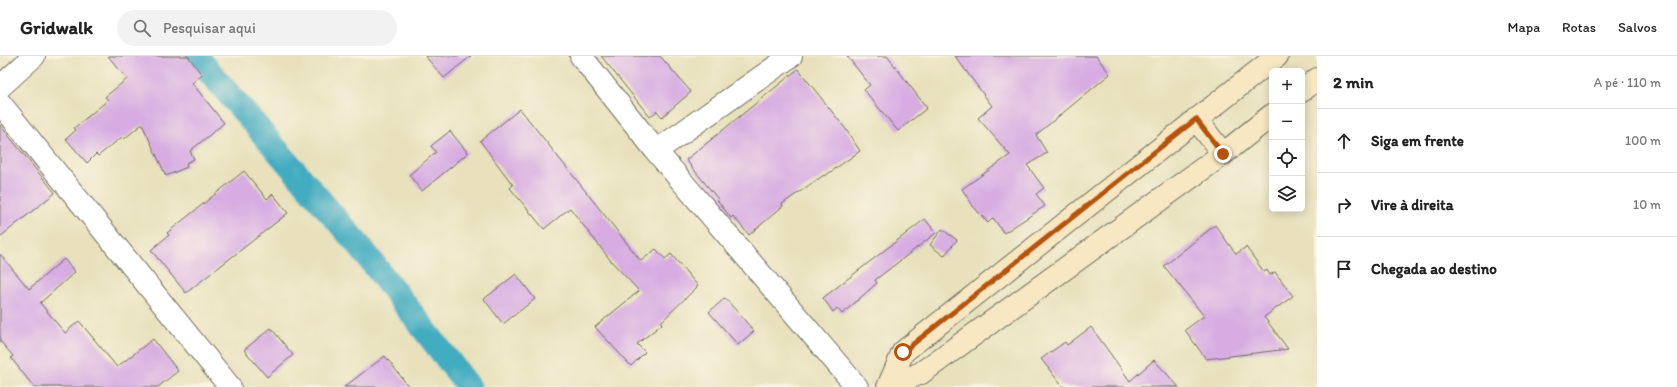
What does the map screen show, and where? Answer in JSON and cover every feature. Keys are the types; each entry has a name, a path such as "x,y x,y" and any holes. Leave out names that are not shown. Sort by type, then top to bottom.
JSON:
{"street":[{"path":"0,86 34,56"},
{"path":"581,56 656,152 857,387"},
{"path":"656,152 791,56"},
{"path":"888,387 903,352 1276,56"},
{"path":"1305,89 1317,79"},
{"path":"0,103 230,387"},
{"path":"888,387 921,373 1223,154 1269,117"},
{"path":"1196,119 1223,154"}],"building":[{"path":"108,56 188,56 202,75 192,83 224,123 190,151 194,159 186,163 187,167 166,176 142,124 124,139 122,137 98,156 96,154 87,163 66,139 76,130 74,128 108,100 105,97 127,79"},
{"path":"425,56 471,56 444,78"},
{"path":"601,56 660,56 691,92 662,117 657,111 650,117"},
{"path":"847,56 887,56 927,108 898,131 864,90 870,85"},
{"path":"955,56 1096,56 1110,74 1036,135 1047,153 1027,165 1044,188 1036,194 1045,206 1004,233 993,218 988,223 973,206 962,189 1010,155 978,118 992,106"},
{"path":"798,69 845,128 860,151 782,204 783,206 749,235 733,216 731,218 717,200 718,199 686,160"},
{"path":"520,109 641,261 656,249 665,259 671,254 698,286 661,322 662,324 637,344 645,352 631,366 595,327 639,291 611,261 570,208 544,229 510,188 513,185 480,141"},
{"path":"0,125 55,193 0,237"},
{"path":"450,131 468,153 422,191 409,175 436,152 431,146"},
{"path":"244,171 267,199 273,194 288,213 186,293 151,250 169,235 167,233"},
{"path":"925,219 936,233 875,280 877,283 842,314 837,308 833,312 823,298"},
{"path":"1215,225 1236,254 1246,247 1264,272 1267,270 1270,275 1275,272 1293,296 1264,317 1288,349 1206,359 1185,330 1204,316 1164,266"},
{"path":"942,229 957,240 944,256 930,245"},
{"path":"0,254 29,289 64,259 75,272 40,303 65,333 79,321 117,367 153,339 178,371 158,387 34,387 11,358 13,356 0,341"},
{"path":"516,274 535,299 503,324 484,299"},
{"path":"725,298 754,331 738,345 709,312"},
{"path":"1091,327 1130,381 1154,360 1179,387 1063,387 1041,359 1065,342 1067,345"},
{"path":"271,328 293,355 267,377 244,350"},
{"path":"385,356 409,387 344,387"}],"waterway":[{"path":"196,56 361,248 469,387"}],"route":[{"path":"903,352 1196,119 1223,154"}]}
